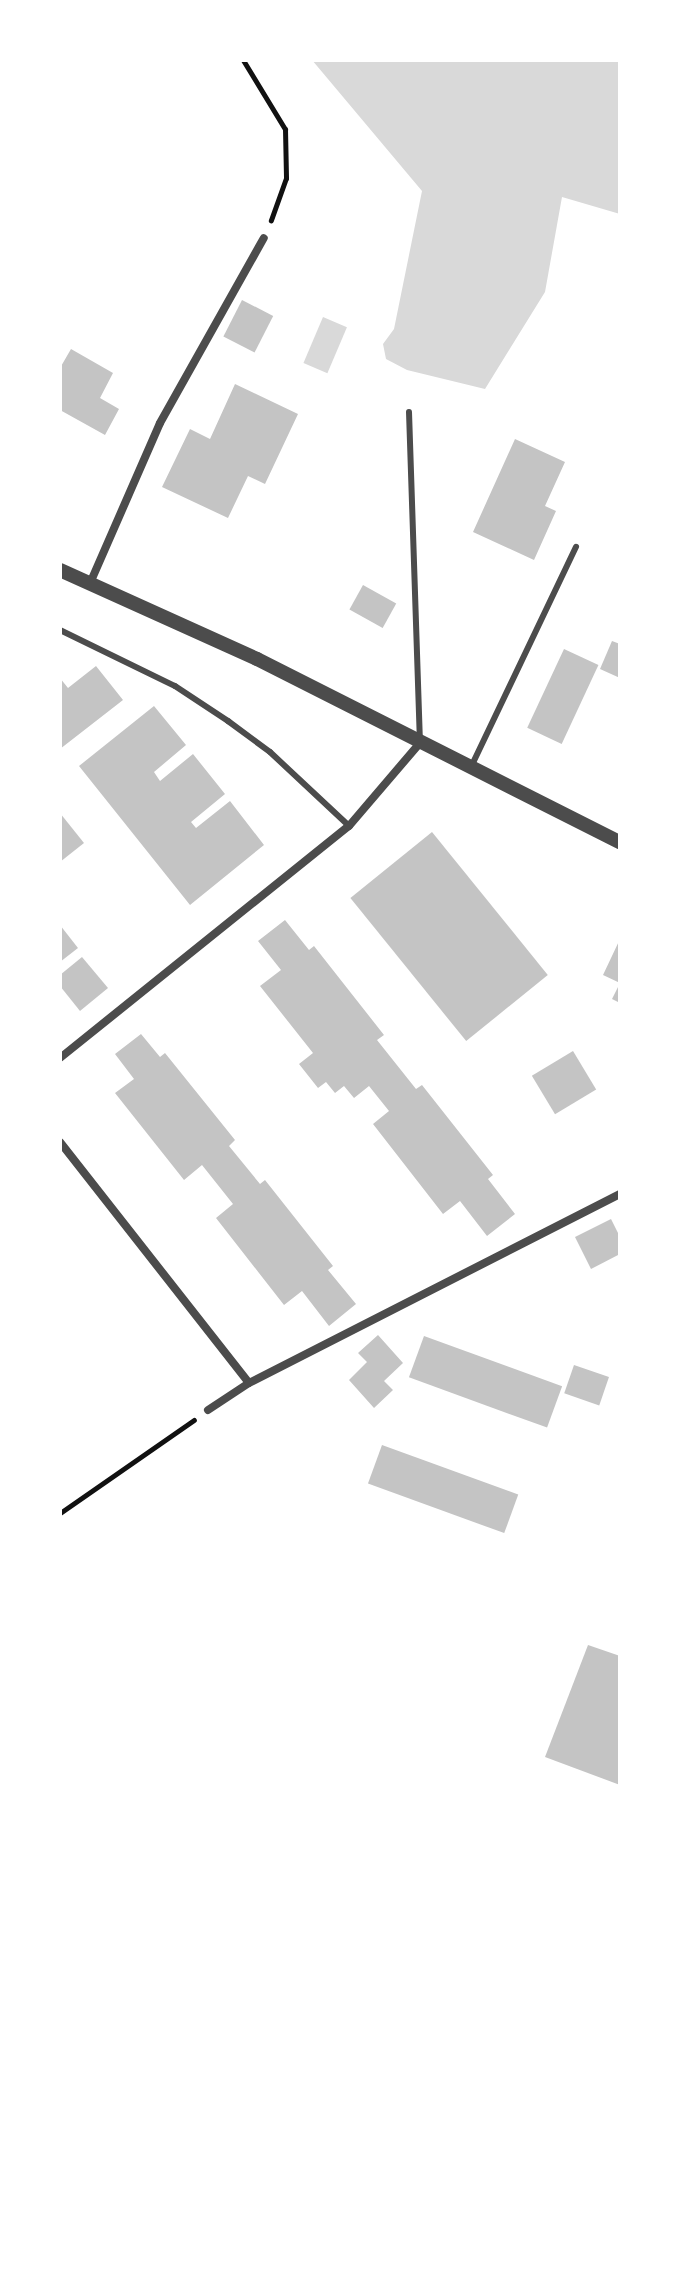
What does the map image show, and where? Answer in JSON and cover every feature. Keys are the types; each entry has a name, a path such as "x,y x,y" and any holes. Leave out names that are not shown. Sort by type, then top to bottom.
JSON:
{"street":[{"path":"91,581 160,423 264,238"},
{"path":"60,570 91,581 620,842"},
{"path":"60,1058 349,826 420,743"},
{"path":"60,1142 249,1383"},
{"path":"208,1410 249,1383 620,1194"}],"lane":[{"path":"409,412 420,743"},
{"path":"470,770 576,547"},
{"path":"60,630 137,666 228,721 349,826"}],"path":[{"path":"243,60 285,129 286,178 264,238"},
{"path":"60,1513 208,1410"}],"shaded area":[{"path":"312,60 620,60 620,214 562,197 545,292 485,389 407,370 386,359 383,344 394,329 422,191"},
{"path":"323,317 347,327 327,373 303,363"}],"building":[{"path":"242,300 273,316 255,352 223,337"},
{"path":"71,349 113,373 100,398 119,409 105,435 60,410 60,368"},
{"path":"235,384 298,414 265,484 248,476 228,518 162,487 190,429 210,439"},
{"path":"515,439 565,462 545,506 556,511 534,560 473,532"},
{"path":"363,585 396,603 383,628 349,609"},
{"path":"612,641 620,644 620,678 600,669"},
{"path":"564,649 598,665 562,744 527,728"},
{"path":"96,666 123,700 60,749 60,678 68,688"},
{"path":"154,706 186,745 154,772 160,781 193,754 225,794 191,822 196,828 230,801 264,845 190,905 79,766"},
{"path":"60,813 84,843 60,862"},
{"path":"432,832 548,975 466,1041 350,898"},
{"path":"285,920 309,950 314,946 384,1035 377,1040 416,1089 422,1085 493,1175 488,1179 515,1214 487,1236 460,1201 443,1214 373,1124 389,1111 369,1086 354,1098 344,1086 335,1093 326,1082 318,1088 299,1064 313,1053 260,986 281,970 258,941"},
{"path":"60,925 78,948 60,962"},
{"path":"620,939 620,983 603,975"},
{"path":"82,957 108,988 80,1011 60,986 60,975"},
{"path":"620,983 620,1003 612,999"},
{"path":"141,1034 160,1057 165,1053 235,1140 229,1146 260,1184 265,1180 333,1266 328,1270 356,1304 329,1326 302,1291 284,1305 216,1218 233,1204 202,1165 184,1180 115,1093 134,1079 115,1054"},
{"path":"573,1051 596,1090 555,1114 532,1076"},
{"path":"611,1219 620,1237 620,1254 591,1269 575,1237"},
{"path":"378,1335 403,1363 384,1381 393,1390 374,1408 349,1380 367,1362 358,1353"},
{"path":"424,1336 562,1386 547,1428 409,1377"},
{"path":"574,1365 609,1377 599,1405 564,1393"},
{"path":"382,1445 518,1495 504,1533 368,1484"},
{"path":"588,1645 620,1656 620,1785 545,1757"}]}
